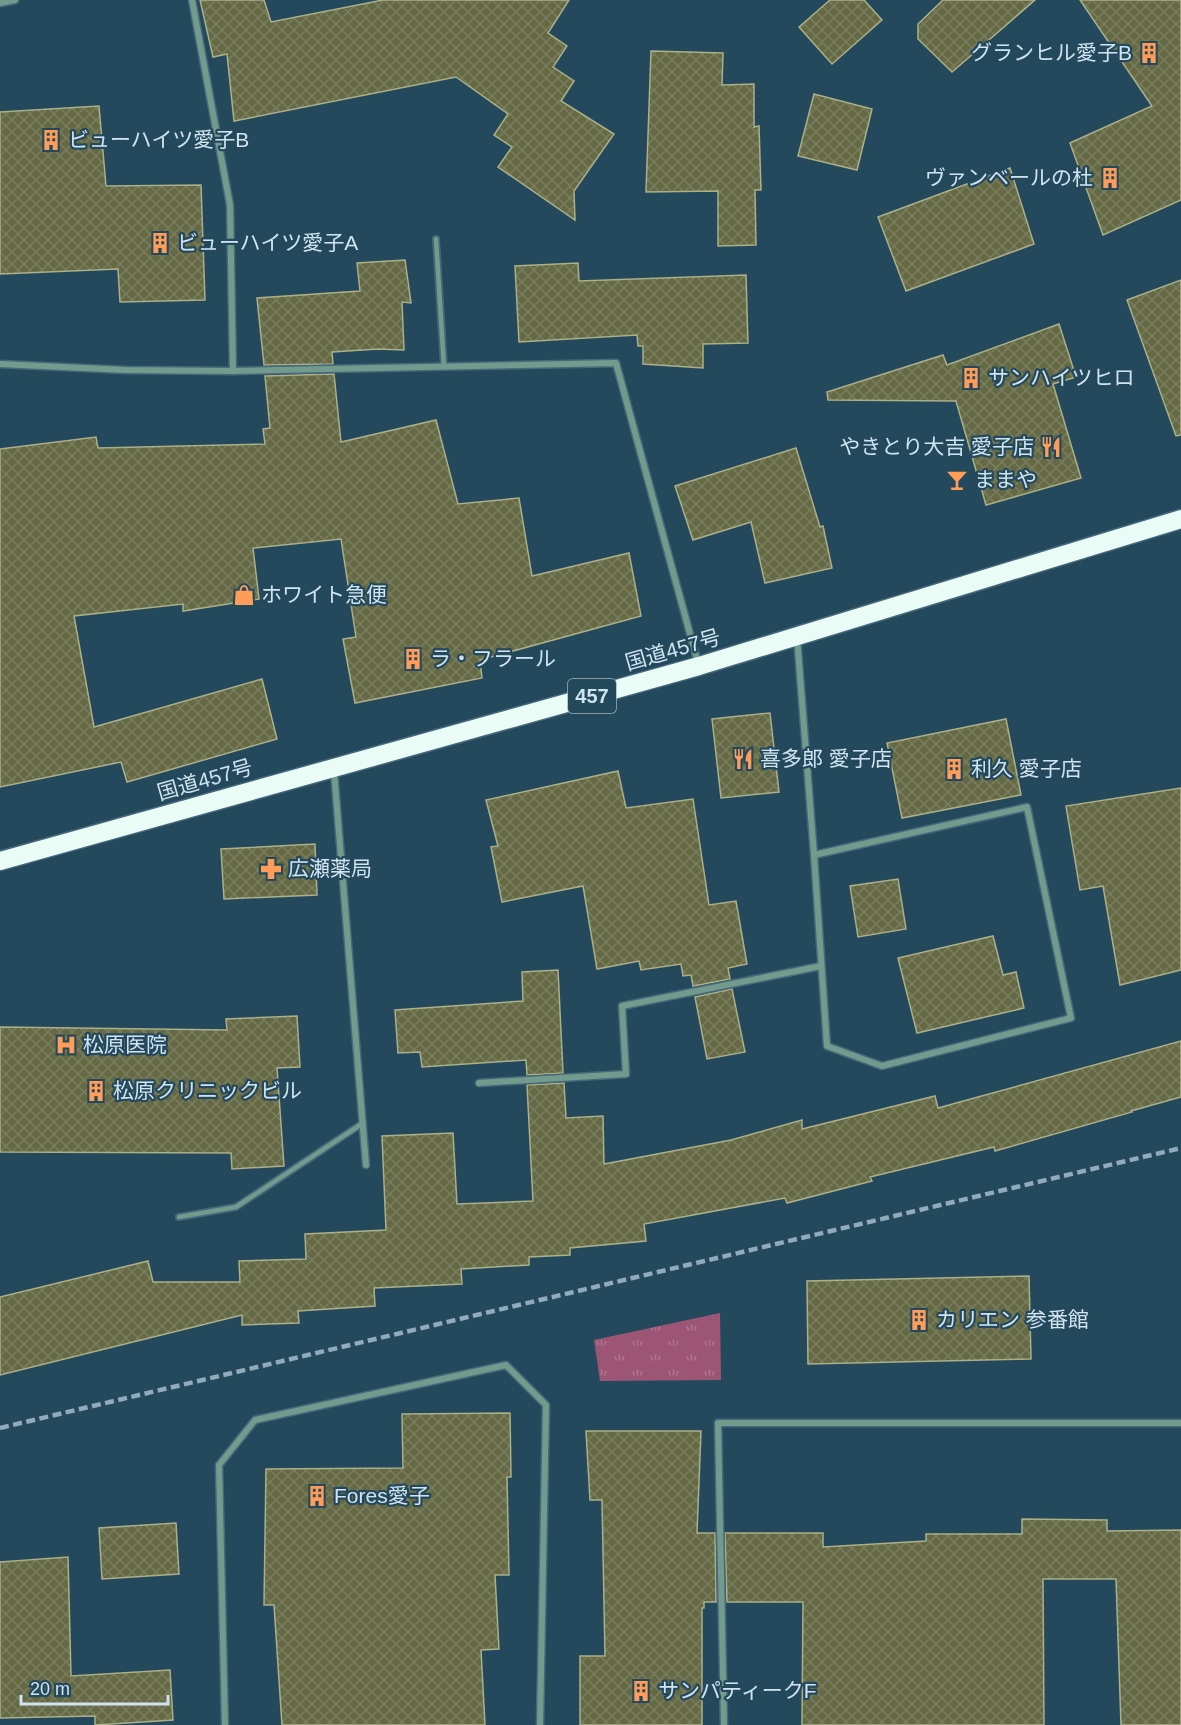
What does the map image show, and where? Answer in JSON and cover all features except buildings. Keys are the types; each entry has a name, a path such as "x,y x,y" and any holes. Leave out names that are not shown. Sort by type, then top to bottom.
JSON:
{"highway":[{"name":"国道457号","path":"0,861 699,666 1181,519"}],"street":[{"path":"0,3 15,0"},
{"path":"192,0 230,205 233,371"},
{"path":"0,364 126,370 233,371 616,363 699,666"},
{"path":"796,636 827,1046 882,1066 1071,1018 1027,807 814,855"},
{"path":"334,768 366,1165"},
{"path":"479,1083 626,1074 622,1006 822,966"},
{"path":"225,1725 219,1464 255,1420 506,1365 546,1405 540,1725"},
{"path":"724,1725 718,1423 1181,1423"}],"lane":[{"path":"436,239 444,367"},
{"path":"179,1217 236,1208 363,1123"}],"green space":[{"path":"720,1313 721,1380 600,1381 594,1340"}],"railway":[{"path":"0,1428 1181,1148"}],"place":[{"name":"グランヒル愛子B","path":"1149,53"},
{"name":"ビューハイツ愛子B","path":"51,140"},
{"name":"ヴァンベールの杜","path":"1110,178"},
{"name":"ビューハイツ愛子A","path":"160,243"},
{"name":"サンハイツヒロ","path":"971,378"},
{"name":"やきとり大吉 愛子店","path":"1051,447"},
{"name":"ままや","path":"957,480"},
{"name":"ホワイト急便","path":"244,595"},
{"name":"ラ・フラール","path":"413,659"},
{"name":"喜多郎 愛子店","path":"743,759"},
{"name":"利久 愛子店","path":"954,769"},
{"name":"広瀬薬局","path":"271,869"},
{"name":"松原医院","path":"66,1045"},
{"name":"松原クリニックビル","path":"96,1091"},
{"name":"カリエン 参番館","path":"919,1320"},
{"name":"Fores愛子","path":"317,1496"},
{"name":"サンパティークF","path":"641,1691"}]}
